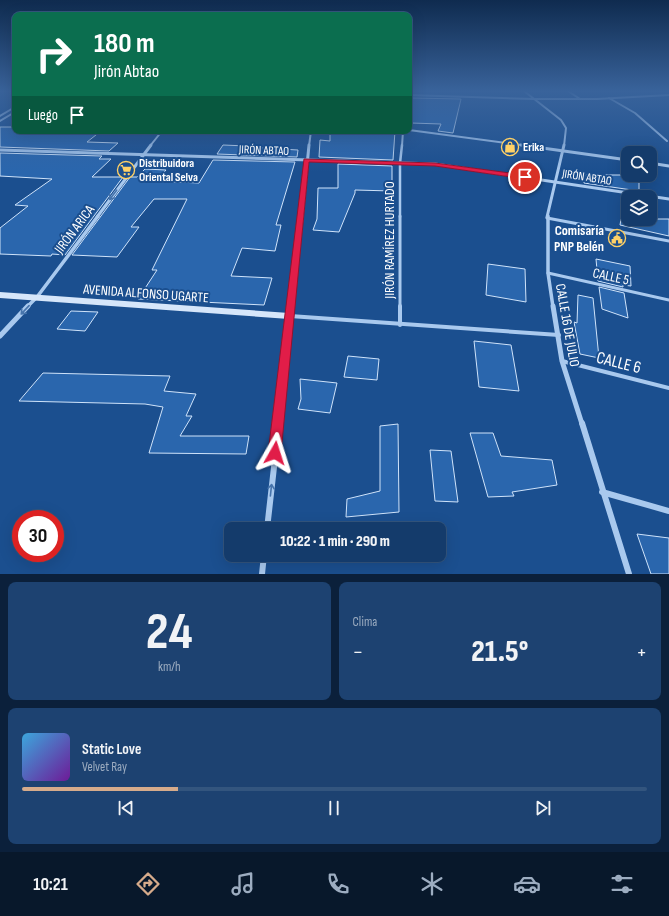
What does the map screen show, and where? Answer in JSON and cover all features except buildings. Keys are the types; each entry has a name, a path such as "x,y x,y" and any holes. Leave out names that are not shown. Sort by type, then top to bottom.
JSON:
{"main road":[{"name":"AVENIDA ALFONSO UGARTE","path":"0,295 289,316"}],"street":[{"name":"CALLE 16 DE JULIO","path":"558,118 566,128 564,151 547,218 548,274 559,335 562,362 629,574"},
{"path":"640,118 667,141"},
{"path":"412,130 621,159"},
{"name":"JIRÓN ARICA","path":"0,336 37,297 142,155 160,134"},
{"path":"268,522 310,134"},
{"name":"JIRÓN RAMÍREZ HURTADO","path":"400,325 400,163 403,134"},
{"name":"JIRÓN ABTAO","path":"0,150 435,164 669,199"},
{"path":"657,164 669,166"},
{"path":"547,218 669,241"},
{"name":"CALLE 5","path":"548,274 669,300"},
{"path":"289,316 559,335"},
{"name":"CALLE 6","path":"562,362 669,388"},
{"path":"602,492 669,511"},
{"path":"262,574 263,562"}],"place":[{"name":"Erika","path":"510,147"},
{"name":"Distribuidora Oriental Selva","path":"126,170"},
{"name":"Comisaría PNP Belén","path":"617,238"}],"route":[{"path":"275,453 306,160 435,164 525,177"}]}
